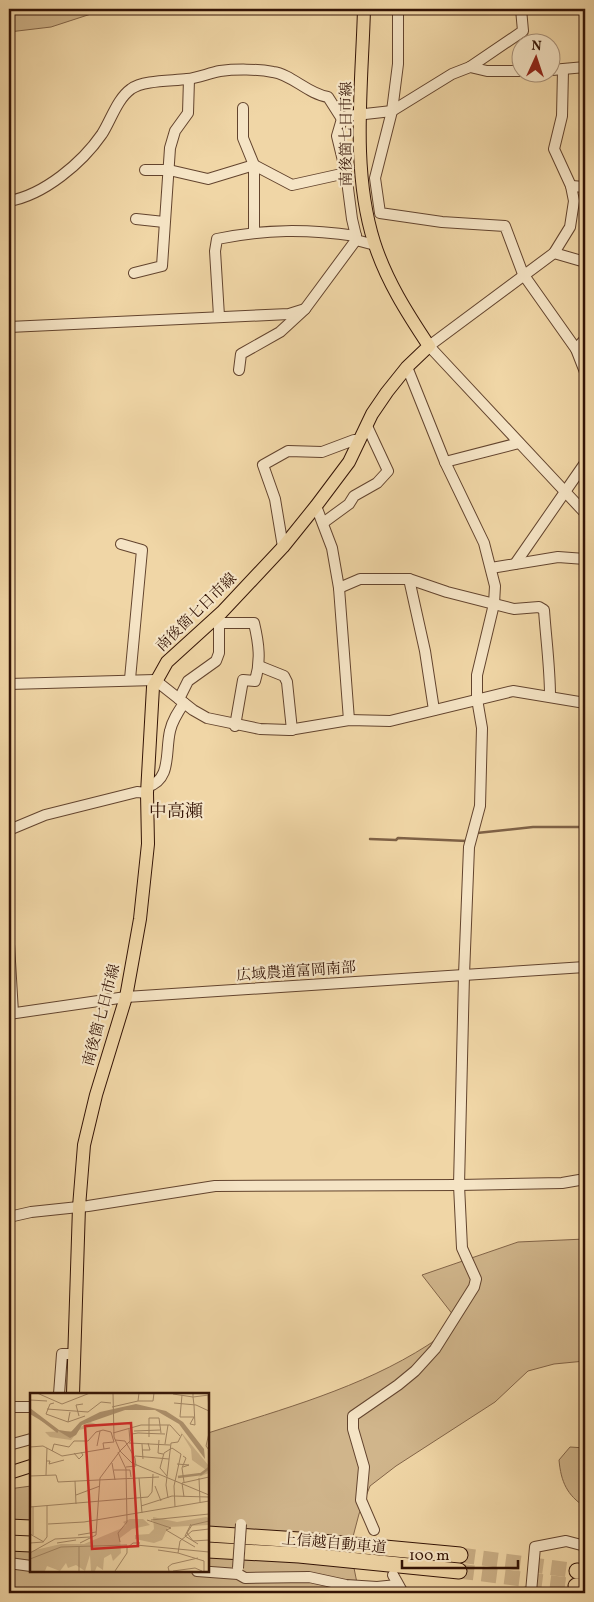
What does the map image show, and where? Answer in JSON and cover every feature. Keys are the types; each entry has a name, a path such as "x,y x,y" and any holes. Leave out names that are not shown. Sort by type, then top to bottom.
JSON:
{"highway":[{"path":"9,1527 30,1528"},
{"name":"上信越自動車道","path":"209,1534 460,1555"},
{"path":"9,1543 30,1544"},
{"name":"上信越自動車道","path":"209,1550 308,1556 459,1571"}],"main road":[{"name":"南後箇七日市線","path":"73,1393 79,1207 84,1145 90,1118 126,997 143,891 148,844 147,790 152,697 155,680 177,652 219,619 316,506 350,462 367,426 387,392 429,346 400,301 375,245 363,196 361,170 364,9"},
{"path":"9,1473 30,1466"}],"street":[{"path":"398,9 398,64 392,111 375,178 380,213 442,222 504,226 523,274 576,348 585,372"},
{"path":"240,370 241,354 280,332 305,309 356,238 346,173 337,136 342,119 347,116 392,111 452,74 470,67 523,31 521,9"},
{"path":"470,67 487,71 512,70"},
{"path":"585,67 563,70 562,116 554,149 571,186 574,201 570,227 554,253 523,274 429,346 585,513"},
{"path":"9,201 22,198 55,182 101,135 130,89 166,80 189,79 221,71 275,72 318,95 328,96 342,119"},
{"path":"134,273 162,266 170,148 175,131 188,113 189,79"},
{"path":"243,108 242,138 254,165 254,233"},
{"path":"145,170 169,170 208,179 254,165 292,185 346,173"},
{"path":"571,186 585,187"},
{"path":"136,219 164,222"},
{"path":"219,316 214,251 217,239 282,230 356,238 375,245"},
{"path":"554,253 585,262"},
{"path":"9,327 289,314 305,309"},
{"path":"576,348 585,339"},
{"path":"374,1530 361,1500 364,1467 353,1429 353,1416 398,1385 435,1349 474,1287 476,1279 462,1248 459,1185 464,975 469,847 480,806 482,728 477,675 494,604 495,586 484,543 444,462 408,367"},
{"path":"323,524 349,504 354,496 377,483 388,471 367,426"},
{"path":"283,546 275,499 263,465 288,451 322,452 354,440 360,440"},
{"path":"444,462 520,443"},
{"path":"516,564 550,512 566,494 585,463"},
{"path":"316,506 332,548 339,588 349,720"},
{"path":"122,544 142,550 130,679"},
{"path":"491,568 558,557 585,559"},
{"path":"339,588 360,579 409,579 447,592 514,609 540,607 544,610 546,648 550,655 550,696"},
{"path":"409,579 425,651 434,710"},
{"path":"9,830 45,815 147,790 155,785 164,774 169,732 188,681 216,661 219,653 219,619 254,623 259,645 259,666 255,681 243,680 235,726"},
{"path":"259,666 284,676 288,682 292,730"},
{"path":"9,684 130,679 155,680 181,701 207,718 235,726 260,729 292,730 349,720 390,722 513,691 585,703"},
{"path":"9,944 11,1014"},
{"name":"広域農道富岡南部","path":"11,1014 126,997 585,967"},
{"path":"9,1217 31,1212 79,1207 215,1186 459,1185 562,1183 585,1179"},
{"path":"59,1393 62,1354 75,1354"},
{"path":"9,1407 30,1408"},
{"path":"9,1445 30,1439"},
{"path":"238,1571 241,1524"},
{"path":"524,1593 531,1592 535,1547 566,1541 573,1541 585,1546"},
{"path":"9,1563 30,1566"},
{"path":"209,1571 238,1571 245,1578 309,1577 346,1585 377,1587 398,1584"}],"shaded area":[{"path":"9,9 129,9 94,13 51,27 9,32"},
{"path":"585,1239 585,1361 554,1364 528,1371 495,1402 396,1466 370,1486 359,1514 350,1548 359,1593 9,1593 9,1489 30,1486 30,1572 209,1572 209,1433 293,1406 349,1385 376,1374 432,1343 457,1320 422,1275 518,1242"},
{"path":"570,1447 585,1448 585,1507 569,1493 561,1475 559,1460"}],"waterway":[{"path":"477,833 533,827 585,827"},
{"path":"370,839 396,840 398,838 467,841"}],"tunnel":[{"path":"460,1555 577,1571"},
{"path":"459,1571 576,1586"}],"district":[{"name":"中高瀬","path":"176,811"}]}
